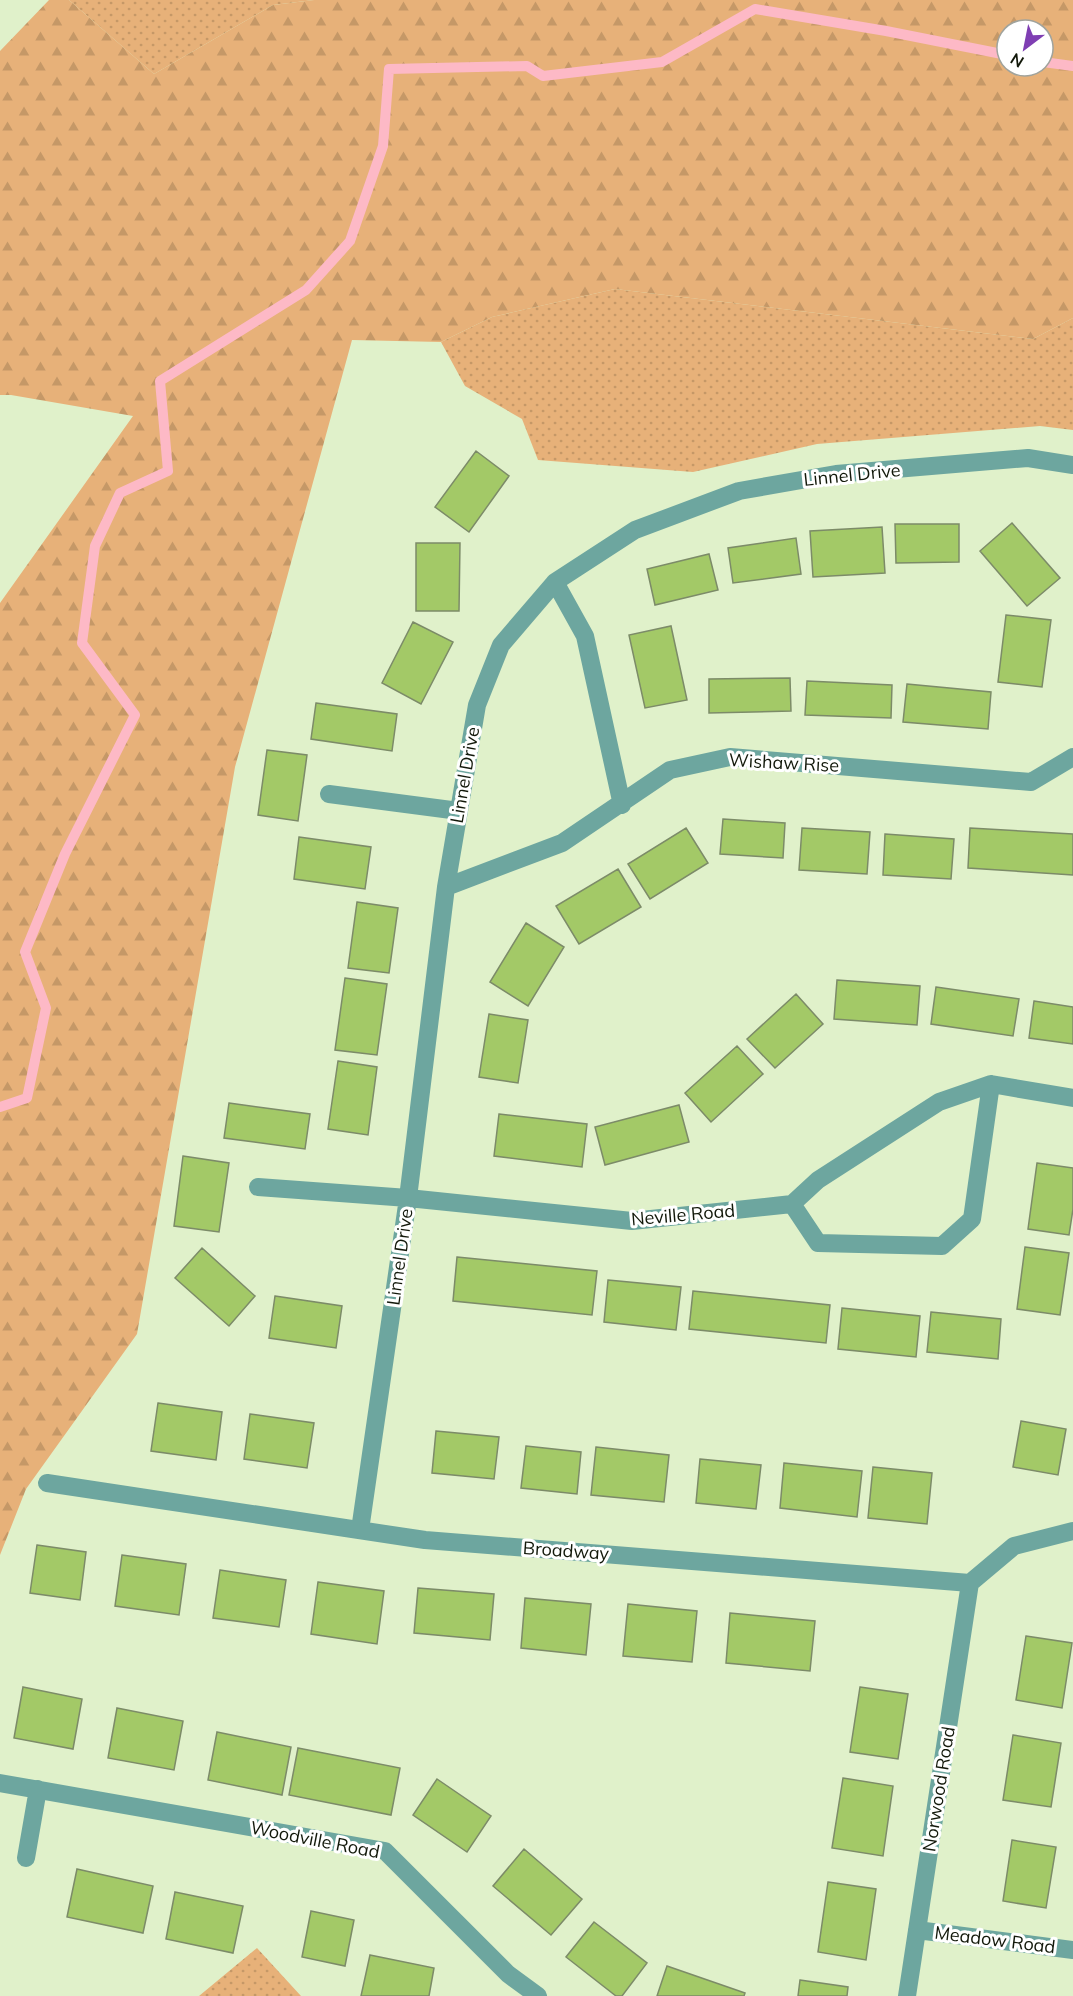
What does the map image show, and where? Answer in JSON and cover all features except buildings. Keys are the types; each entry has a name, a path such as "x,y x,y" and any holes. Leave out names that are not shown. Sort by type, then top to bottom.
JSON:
{"street":[{"name":"Linnel Drive","path":"360,1530 408,1198 446,886 477,705 501,645 555,582 635,530 739,491 836,474 1028,458 1073,465"},
{"path":"555,582 585,636 622,805"},
{"name":"Wishaw Rise","path":"446,886 562,843 622,805 670,770 730,757 1031,782 1073,757"},
{"path":"328,794 459,811"},
{"path":"991,1084 972,1220 942,1246 818,1243 792,1204 819,1180 939,1102 991,1084 1073,1098"},
{"name":"Neville Road","path":"258,1187 408,1198 632,1221 792,1204"},
{"name":"Broadway","path":"47,1483 425,1540 970,1582"},
{"path":"970,1582 1014,1546 1073,1531"},
{"name":"Norwood Road","path":"907,1996 970,1582"},
{"name":"Woodville Road","path":"0,1783 385,1851 508,1974 538,1996"},
{"path":"26,1858 38,1789"},
{"name":"Meadow Road","path":"917,1930 1073,1950"}],"green space":[{"path":"49,0 69,0 154,74 273,5 314,0 1073,0 1073,318 1033,339 615,289 492,317 441,342 352,340 235,767 137,1334 26,1489 0,1555 0,603 133,416 0,395 0,51"},
{"path":"69,0 314,0 273,5 154,74"},
{"path":"615,289 1033,339 1073,318 1073,430 1040,426 817,444 693,472 538,460 522,419 465,386 441,342 492,317"},
{"path":"257,1948 301,1996 199,1996"}],"waterway":[{"path":"0,1107 27,1098 46,1008 25,952 65,854 135,715 82,643 95,546 120,493 168,471 160,381 306,290 350,241 383,146 389,69 527,66 543,76 662,62 755,9 995,53"},
{"path":"1055,64 1073,66"}]}
